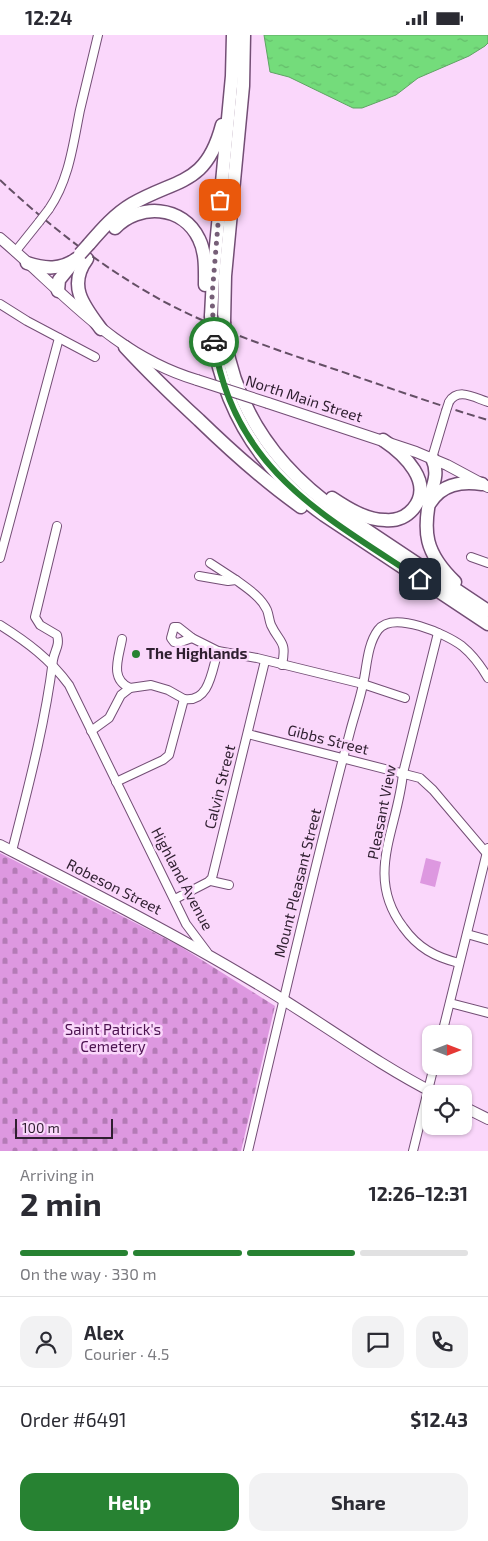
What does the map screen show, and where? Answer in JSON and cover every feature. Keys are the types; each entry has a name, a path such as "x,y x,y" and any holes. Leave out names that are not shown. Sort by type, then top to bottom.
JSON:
{"highway":[{"path":"208,315 232,76 233,35"},
{"path":"244,35 243,86 224,288 225,339 232,370 244,403 255,425 275,454 300,481 327,504 488,610"},
{"path":"93,246 112,219 125,209 134,203 184,181 202,167 211,155 220,134 232,76"},
{"path":"58,291 59,278 118,224 134,214 154,210 166,212 180,218 196,233 202,247 205,263 210,346 238,418 253,443 271,467 304,500 488,624"},
{"path":"27,263 56,268 81,257"},
{"path":"81,257 78,291 86,308 101,329"},
{"path":"125,347 162,386 254,471 311,513 360,539"},
{"path":"383,440 398,451 413,467 419,481 420,495"},
{"path":"275,454 331,497 353,510 384,520 402,517 412,510 420,495 427,468 432,458"},
{"path":"432,458 436,471 427,510 427,537 437,561 450,577 488,610"},
{"path":"427,510 437,494 447,487 462,483 485,486"}],"main road":[{"name":"North Main Street","path":"0,239 101,329 125,347 159,366 432,458 485,486"},
{"name":"Robeson Street","path":"0,845 165,930 214,958"},
{"name":"Highland Avenue","path":"214,958 402,1076 422,1086"},
{"path":"472,1111 488,1119"}],"street":[{"path":"15,252 49,209 60,190 70,161 98,35"},
{"path":"0,304 95,357"},
{"path":"0,559 59,338"},
{"path":"432,458 449,402 453,396 461,393 488,402"},
{"path":"12,851 46,710 54,655 59,643 57,635 40,625 35,617 57,526"},
{"path":"471,557 488,563"},
{"path":"210,563 236,580 255,595 266,607 272,627 283,644 282,665"},
{"path":"200,575 228,581 236,580"},
{"name":"Mount Pleasant Street","path":"248,1151 363,684 366,663 373,641 378,630 394,622 422,627 438,633"},
{"name":"Highland Avenue","path":"0,625 30,644 53,665 73,693 192,933 203,948 214,958"},
{"path":"438,633 461,646 478,662 488,678"},
{"name":"Pleasant View","path":"438,633 403,773 402,789 389,842 384,883 388,900 395,916 415,943 443,959 459,963"},
{"path":"192,638 218,651 363,684 405,697"},
{"path":"122,639 116,673 121,683 130,688"},
{"path":"92,731 109,718 121,695 130,688 150,685 162,688 184,699 190,700 198,697 205,690 218,651"},
{"name":"Calvin Street","path":"211,881 265,661"},
{"path":"116,783 163,760 169,755 184,699"},
{"name":"Gibbs Street","path":"248,734 420,778 430,786 488,853"},
{"path":"444,1025 488,853"},
{"path":"175,899 211,881 229,885"},
{"path":"467,934 488,939"},
{"path":"450,1003 488,1013"},
{"path":"413,1151 422,1123"}],"green space":[{"name":"Saint Patrick's Cemetery","path":"0,853 178,945 275,1006 241,1151 0,1151"},
{"path":"426,858 441,862 435,887 420,883"}],"water":[{"path":"264,35 488,35 488,43 469,56 418,78 396,95 362,108 353,108 289,77 270,72"}],"railway":[{"path":"0,180 38,214 97,260 139,287 182,311 269,347 488,420"}],"way so far":[{"path":"214,342 211,316 220,200"}],"place":[{"name":"The Highlands","path":"136,654"}],"route":[{"path":"214,342 220,373 232,407 250,439 271,467 314,508 420,579"}]}
